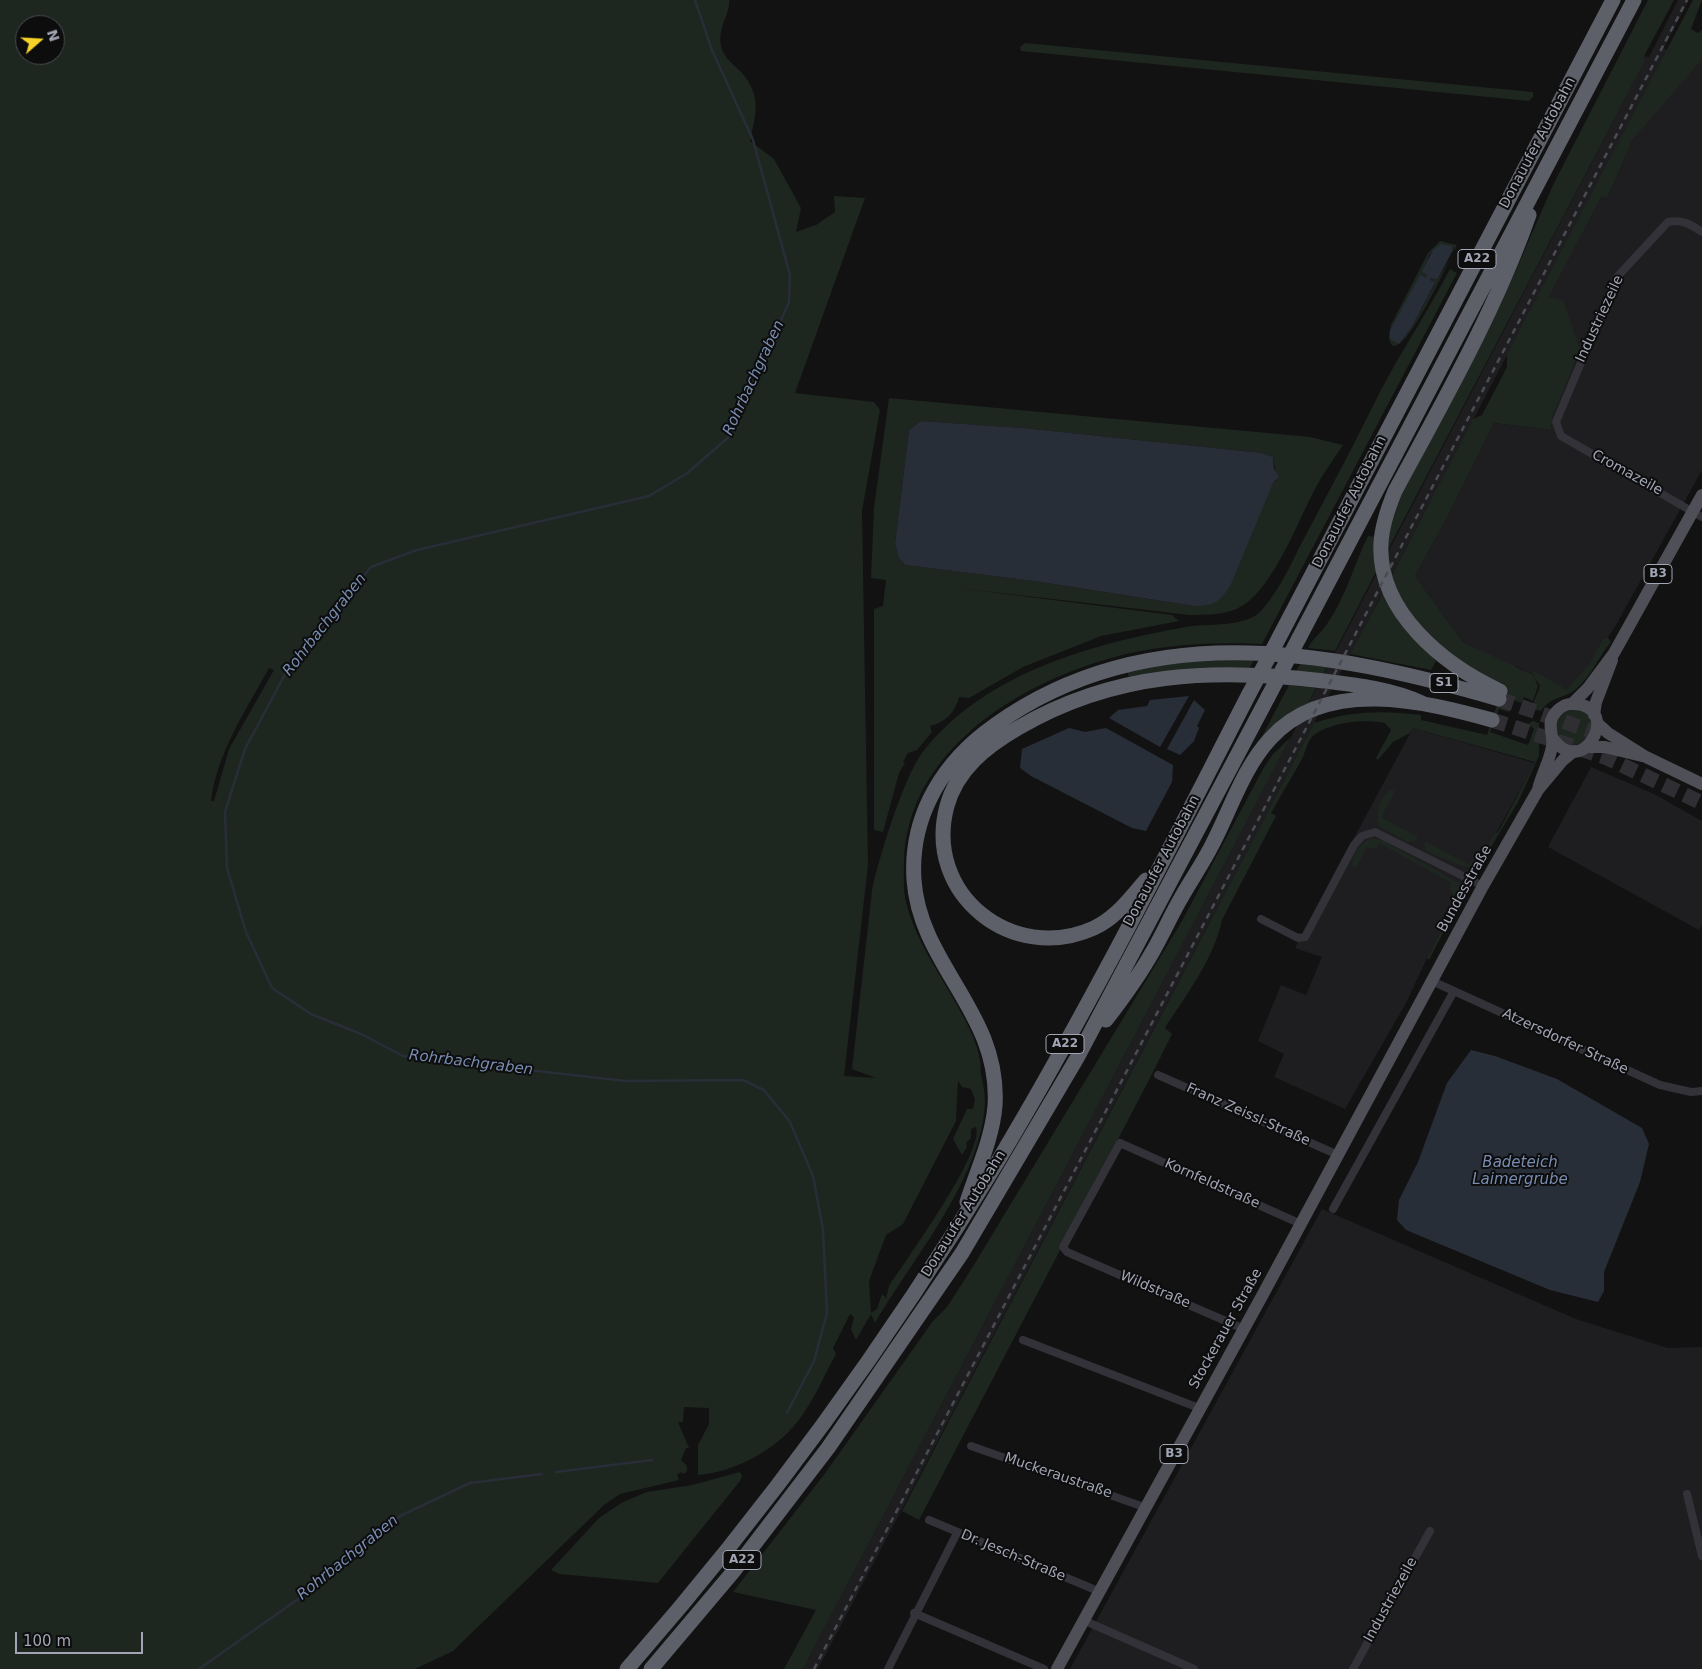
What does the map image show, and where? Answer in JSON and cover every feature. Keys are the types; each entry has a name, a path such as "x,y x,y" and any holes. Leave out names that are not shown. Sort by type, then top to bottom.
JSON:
{"highway":[{"name":"Donauufer Autobahn","path":"627,1669 719,1560 822,1425 960,1222 1046,1077 1162,862 1613,0"},
{"name":"Donauufer Autobahn","path":"651,1669 733,1572 828,1448 962,1253 1077,1058 1634,0"},
{"name":"S1","path":"960,1222 990,1137 995,1091 992,1064 981,1029 930,940 916,895 914,854 919,826 931,795 946,771 977,739 1034,700 1098,672 1138,662 1196,653 1252,652 1319,658 1389,670 1501,696 1457,668 1417,631 1400,608 1389,586 1383,566 1381,545 1385,520 1392,499 1498,292 1514,256 1548,162"},
{"path":"1162,862 1123,907 1095,928 1057,938 1024,936 1002,928 982,916 958,887 949,867 944,847 947,806 959,778 970,764 1011,732 1069,702 1130,683 1196,674 1275,676 1392,692 1422,703"},
{"name":"S1","path":"1077,1058 1133,985 1212,846 1245,778 1270,739 1298,716 1316,709 1352,701 1381,699 1422,703 1492,720"}],"main road":[{"name":"B3","path":"1538,790 1541,775 1552,749 1550,726 1554,714 1565,705 1572,704 1588,688 1614,653 1698,514 1702,495"},
{"name":"B3","path":"1538,790 1563,760 1574,751 1588,746 1596,736 1596,702 1614,653"},
{"path":"1572,704 1585,706 1608,733 1646,757 1702,784"},
{"path":"1552,737 1561,748 1574,751"},
{"path":"1588,746 1605,747 1646,757"},
{"name":"Bundesstraße","path":"1420,1004 1483,886 1538,790"},
{"name":"Stockerauer Straße","path":"1056,1669 1244,1329 1420,1004"}],"street":[{"name":"Industriezeile","path":"1561,436 1556,422 1617,277 1668,222 1678,220 1688,222 1702,232"},
{"name":"Cromazeile","path":"1561,436 1698,514"},
{"path":"1261,919 1298,938 1305,937 1354,845 1362,836 1375,832 1483,886"},
{"name":"Atzersdorfer Straße","path":"1432,981 1660,1086 1691,1092 1702,1091"},
{"path":"1333,1209 1454,991"},
{"name":"Franz Zeissl-Straße","path":"1158,1075 1338,1155"},
{"name":"Kornfeldstraße","path":"1067,1252 1063,1247 1120,1144 1124,1144 1301,1224"},
{"name":"Wildstraße","path":"1067,1252 1244,1329"},
{"path":"1022,1340 1199,1408"},
{"name":"Muckeraustraße","path":"971,1446 1144,1507"},
{"path":"1687,1494 1702,1556"},
{"name":"Dr. Jesch-Straße","path":"929,1520 956,1533 1098,1591"},
{"name":"Industriezeile","path":"1353,1669 1430,1531"},
{"path":"888,1669 914,1613 956,1533"},
{"path":"914,1613 1044,1669"},
{"path":"1083,1620 1194,1669"}],"shaded area":[{"path":"0,0 729,0 728,11 720,37 723,52 748,80 755,97 756,105 750,141 774,159 801,208 796,232 816,225 835,212 834,196 865,198 795,393 874,402 880,410 862,511 868,865 844,1076 876,1078 852,1069 872,891 900,799 907,780 922,753 947,725 976,702 1008,682 1042,666 1077,653 1113,643 1186,627 1236,622 1245,620 1261,611 1287,572 1388,377 1450,269 1457,273 1262,644 1224,643 1167,647 1130,653 1075,670 1038,686 1004,706 972,729 945,757 924,788 910,824 904,863 905,897 911,918 924,948 957,1005 976,1044 985,1102 981,1131 972,1159 959,1188 926,1245 875,1323 871,1314 856,1340 851,1329 854,1317 850,1314 833,1348 836,1354 809,1406 789,1432 754,1458 726,1469 698,1475 698,1445 709,1424 709,1408 684,1407 683,1422 678,1422 689,1448 686,1448 681,1460 687,1466 687,1471 684,1474 681,1472 677,1475 679,1480 620,1494 604,1505 453,1651 415,1669 0,1669","holes":["269,668 274,670 229,749 214,801 211,801 214,783 226,749","958,1081 962,1087 971,1089 975,1099 973,1109 967,1109 953,1139 962,1155 967,1147 966,1143 971,1138 971,1129 976,1127 975,1140 968,1159 942,1206 889,1286 886,1298 882,1294 877,1309 871,1313 869,1281 886,1235 903,1224 956,1121"]},
{"path":"1648,0 1674,0 1644,56 1644,63 1385,555 1392,508 1513,277 1553,185"},
{"path":"1678,0 1689,0 1664,48 1667,50 818,1669 803,1669 1644,63 1644,56 1649,57"},
{"path":"1693,0 1702,0 1691,29 1698,33 1702,30 1702,59 1633,139 1607,199 1602,196 1549,297 1563,300 1580,350 1553,415 1551,430 1494,423 1449,514 1415,576 1463,642 1533,675 1538,686 1533,701 1524,697 1521,703 1514,700 1509,712 1499,709 1490,732 1528,745 1534,729 1528,724 1533,721 1539,723 1539,756 1518,802 1479,867 1465,867 1427,852 1425,841 1469,865 1473,860 1479,863 1492,838 1500,829 1535,762 1413,728 1410,733 1393,742 1378,760 1376,758 1391,730 1385,723 1377,722 1339,724 1321,731 1312,737 1302,759 1271,813 1276,816 1222,920 1213,949 1206,963 1165,1028 1172,1034 1150,1078 919,1520 902,1511 1314,723 1353,714 1394,712 1421,715 1421,720 1487,735 1504,684 1464,666 1443,650 1409,610 1391,577 1473,419 1482,415 1507,367 1507,354"},
{"path":"1025,43 1533,92 1533,97 1529,101 1021,51 1020,47"},
{"path":"1702,50 1702,470 1616,625 1591,663 1566,693 1516,666 1515,669 1463,642 1415,576 1449,514 1494,423 1551,430 1553,415 1560,396 1549,297 1602,196 1607,199 1633,139"},
{"path":"1440,241 1457,245 1454,251 1453,247 1438,247 1430,254 1423,273 1427,275 1426,278 1420,276 1390,330 1399,344 1393,346 1390,342 1389,334 1391,325 1428,253"},
{"path":"1450,259 1416,323 1399,344 1411,328 1435,284 1430,280 1431,278 1437,280"},
{"path":"889,398 1310,437 1343,445 1316,487 1275,569 1253,597 1236,609 1217,614 1190,615 958,588 1172,615 1179,621 1101,636 1023,667 969,698 959,697 949,716 930,726 932,732 917,750 908,753 899,773 883,832 874,830 874,609 883,606 886,580 871,578 874,508","holes":["921,421 1023,428 1262,453 1273,457 1277,480 1273,483 1194,606 1034,581 905,565 899,558 895,544 909,430"]},
{"path":"1368,536 1377,537 1378,568 1335,651 1308,648 1334,614"},
{"path":"1385,589 1414,637 1436,661 1431,670 1350,654"},
{"path":"1604,638 1608,638 1611,642 1591,673 1576,689 1567,695 1549,702 1541,711 1531,709 1540,686 1534,677 1534,671 1567,690 1590,663"},
{"path":"1194,660 1254,660 1249,669 1129,678 1127,669"},
{"path":"1300,664 1327,667 1322,676 1295,673"},
{"path":"1289,685 1316,688 1306,708 1256,748"},
{"path":"1574,709 1581,710 1587,714 1591,720 1591,734 1587,740 1581,744 1574,745 1567,744 1561,740 1557,734 1556,727 1557,720 1561,714 1567,710"},
{"path":"1413,728 1535,763 1427,958 1406,1003 1345,1109 1274,1077 1284,1054 1258,1041 1281,985 1306,995 1322,957 1295,948"},
{"path":"1291,737 803,1669 784,1669 816,1610 733,1592 826,1472 933,1321 947,1307 1182,921 1263,769 1273,754"},
{"path":"1591,767 1654,794 1702,821 1702,925 1699,930 1548,847"},
{"path":"1390,790 1395,791 1381,817 1418,837 1415,841 1407,842 1380,827 1378,822 1379,807 1383,797"},
{"path":"1371,838 1384,841 1464,886 1465,890 1429,960 1427,958 1442,930 1437,926 1449,914 1453,903 1452,893 1449,889 1452,883 1379,843 1376,849 1367,847 1356,868 1353,867 1353,858 1357,850"},
{"path":"1322,1209 1576,1319 1668,1348 1702,1347 1702,1669 1070,1669"},
{"path":"740,1472 742,1476 740,1481 658,1583 559,1574 551,1570 599,1518 621,1503 647,1492 692,1485"}],"water":[{"path":"1441,244 1452,246 1453,250 1437,280 1431,278 1430,280 1435,283 1411,328 1399,344 1390,339 1390,330 1420,275 1426,278 1427,275 1422,272 1433,250"},
{"path":"921,421 1023,428 1262,453 1273,457 1274,469 1279,477 1273,483 1231,584 1224,595 1212,604 1194,606 1034,581 905,565 899,558 895,544 909,430"},
{"path":"1189,696 1160,747 1109,718 1118,710 1147,706 1150,700"},
{"path":"1194,700 1205,710 1197,726 1199,728 1194,741 1180,755 1167,749"},
{"path":"1069,728 1085,732 1106,728 1173,765 1172,782 1146,831 1132,828 1031,776 1020,768 1022,749"},
{"name":"Badeteich Laimergrube","path":"1471,1050 1495,1056 1557,1079 1642,1128 1649,1144 1640,1182 1604,1272 1604,1291 1598,1302 1550,1290 1406,1230 1397,1220 1399,1200 1418,1162 1447,1083"}],"waterway":[{"name":"Rohrbachgraben","path":"695,0 712,50 753,140 790,275 789,302 730,436 686,474 649,496 417,550 371,567 290,665 245,749 225,812 227,868 246,932 272,988 311,1014 361,1034 403,1056 626,1081 743,1080 764,1090 790,1122 813,1176 823,1229 827,1313 814,1361 787,1413"},
{"name":"Rohrbachgraben","path":"556,1472 652,1460"},
{"name":"Rohrbachgraben","path":"199,1669 308,1592 400,1516 470,1483 542,1474"}],"tunnel":[{"path":"1499,699 1608,737"},
{"path":"1492,720 1605,757 1702,803"}],"railway":[{"path":"814,1669 1687,0"}]}
